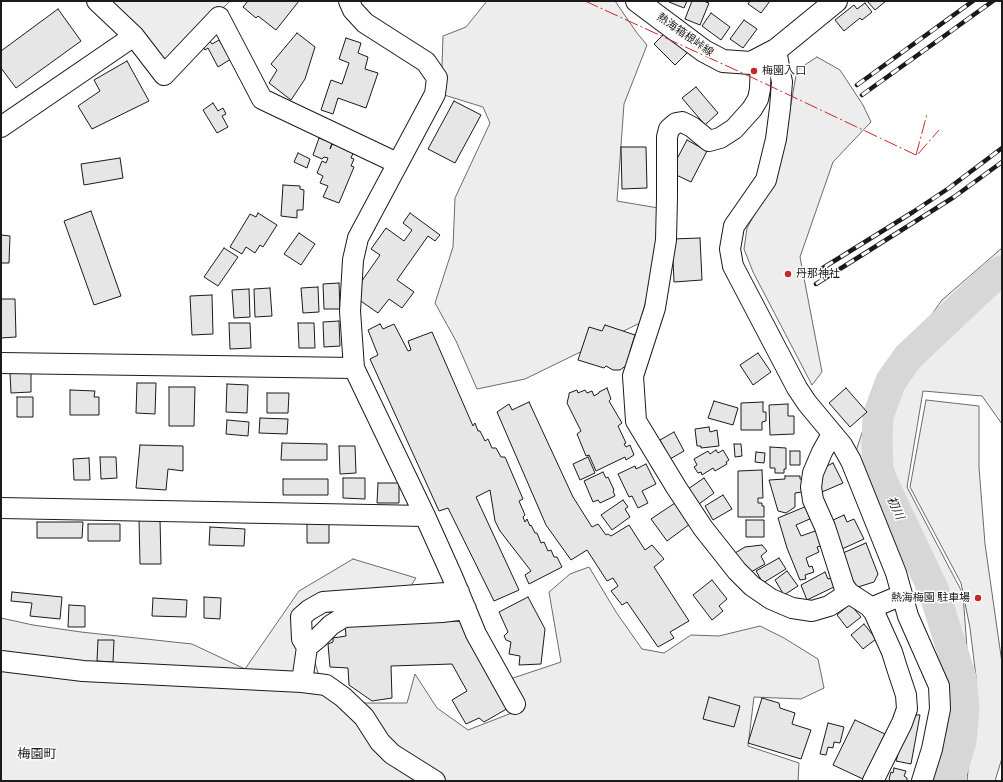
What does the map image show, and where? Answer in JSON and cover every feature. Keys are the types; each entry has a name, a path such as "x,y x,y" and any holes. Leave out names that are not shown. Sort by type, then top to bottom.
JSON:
{"main road":[{"name":"熱海箱根峠線","path":"637,1 704,52 723,61 751,63 769,54 836,1"}],"street":[{"path":"97,1 134,36 164,75 219,17 262,99 397,163"},
{"path":"349,1 354,10 365,23 426,62 437,78 435,94 358,238 353,260 350,311 354,368 425,516 476,634 515,704"},
{"path":"1,128 134,36"},
{"path":"769,54 782,82 776,139 766,180 734,226 730,249 733,266 797,388 807,403 842,445 850,461 896,573 908,616 939,686 940,709 932,749 922,781"},
{"path":"769,54 758,99 734,129 720,138 709,140 692,127 682,122 676,123 669,129 667,137 666,240 655,308 633,376 636,421 703,528 737,571 752,586 771,599 792,608 812,611 829,606 849,593"},
{"path":"1,363 354,368"},
{"path":"832,434 813,473 811,487 813,500 825,527 844,586 849,593 869,606 874,612 892,652 906,695 907,709 902,723 873,781"},
{"path":"1,508 425,516"},
{"path":"871,608 902,595"},
{"path":"302,682 307,647 302,639 301,617 322,602 462,600"},
{"path":"307,647 331,625 344,617 442,612 462,600"},
{"path":"1,661 83,671 302,682 326,685 343,697 364,717 380,742 392,754 435,781"}],"shaded area":[{"path":"97,1 230,1 169,63 151,45"},
{"path":"487,1 615,1 647,45 624,104 617,201 670,210 640,323 525,379 477,389 456,341 435,303 453,247 455,198 490,123 483,107 441,94 443,36 466,27"},
{"path":"817,57 840,70 863,105 871,122 833,162 800,257 822,372 812,385 753,272 744,249 747,228 773,180 789,115 797,70"},
{"path":"1002,248 1002,424 982,396 923,391 907,487 963,594 969,676 949,661 920,589 856,451 875,393 942,300"},
{"name":"熱海梅園 駐車場","path":"926,400 979,406 979,467 985,544 1002,663 1002,758 995,781 967,781 976,677 970,628 961,583 910,487"},
{"path":"353,559 416,578 404,596 301,617 320,679 361,703 407,703 415,674 437,708 468,730 522,709 510,679 561,662 549,592 570,574 589,567 616,612 642,649 664,653 691,635 719,636 760,626 784,638 818,659 824,688 801,699 754,697 748,746 799,763 798,781 1,781 1,618 33,625 81,632 192,644 245,669 299,591"}],"building":[{"path":"248,1 299,1 276,30 258,16 256,18 243,7"},
{"path":"687,1 684,8 669,2"},
{"path":"692,1 703,1 709,3 700,25 685,19"},
{"path":"750,1 770,1 761,13 748,4"},
{"path":"867,1 886,1 875,10"},
{"path":"865,3 872,12 862,20 860,18 844,31 835,20 854,5 857,9"},
{"path":"58,9 81,41 16,88 1,68 1,51"},
{"path":"711,13 730,27 721,40 702,26"},
{"path":"744,20 757,29 743,48 730,39"},
{"path":"667,31 688,52 675,65 654,44"},
{"path":"297,33 315,47 305,79 291,100 269,83 277,70 271,64"},
{"path":"346,38 361,43 358,53 368,57 365,69 378,73 366,108 338,98 333,114 321,110 331,80 342,84 349,63 339,59"},
{"path":"208,39 212,44 219,40 231,59 218,67 208,48 205,50 202,44"},
{"path":"127,61 149,101 92,129 78,106 100,91 94,80"},
{"path":"696,87 718,113 705,125 682,98"},
{"path":"454,101 481,115 455,163 428,149"},
{"path":"213,103 218,111 223,108 226,114 222,116 228,127 217,133 203,110"},
{"path":"319,138 332,143 330,149 333,143 354,151 351,158 354,159 351,166 354,167 339,203 323,197 328,186 320,183 323,176 317,173 322,161 326,163 328,158 324,157 322,159 313,155"},
{"path":"687,140 707,151 691,182 670,172"},
{"path":"621,147 646,147 647,188 622,189"},
{"path":"298,153 310,159 307,168 294,162"},
{"path":"120,158 123,178 84,185 81,164"},
{"path":"283,185 300,186 300,189 304,190 303,210 297,210 297,218 281,216"},
{"path":"91,211 121,296 94,305 64,221"},
{"path":"258,213 277,225 263,247 260,245 255,253 246,247 242,254 230,247 250,214 256,217"},
{"path":"410,213 440,235 435,241 428,236 397,280 414,292 402,308 389,299 378,313 352,295 380,255 371,249 386,228 404,241 412,230 403,223"},
{"path":"299,233 315,244 301,265 284,254"},
{"path":"1,235 10,236 9,263 1,263"},
{"path":"700,238 702,280 674,282 672,239"},
{"path":"224,248 238,257 218,286 204,277"},
{"path":"339,283 340,309 324,309 323,284"},
{"path":"318,287 319,312 303,313 301,288"},
{"path":"270,288 272,316 255,317 254,289"},
{"path":"249,289 250,317 234,318 232,290"},
{"path":"212,295 213,334 192,335 190,296"},
{"path":"1,299 15,299 16,337 1,338"},
{"path":"339,321 340,346 324,347 323,322"},
{"path":"229,323 250,323 251,348 230,349"},
{"path":"298,323 314,323 315,348 299,348"},
{"path":"380,324 383,329 394,324 408,351 411,350 408,341 432,332 473,426 475,423 478,431 480,431 485,441 488,439 492,448 496,448 501,457 505,457 523,499 519,501 525,515 523,517 525,522 527,519 535,533 537,533 541,543 544,542 548,551 551,550 554,557 557,557 562,567 529,584 525,575 531,571 500,531 495,521 490,490 476,497 519,590 494,601 448,508 439,511 370,359 378,355 368,330"},
{"path":"605,325 635,335 630,351 632,357 627,365 620,370 613,370 606,366 604,368 578,360 589,327 602,331"},
{"path":"758,353 771,372 753,385 740,365"},
{"path":"10,373 31,373 31,392 11,393"},
{"path":"137,383 156,383 155,414 136,413"},
{"path":"227,384 248,385 247,413 226,412"},
{"path":"169,387 195,387 194,426 169,426"},
{"path":"607,388 611,399 609,401 622,423 618,426 626,443 624,444 626,447 630,445 634,455 626,460 625,457 596,471 589,455 586,456 577,434 581,431 567,403 569,393 577,390 578,393 585,390 587,393 592,391 594,396"},
{"path":"846,388 867,412 850,427 829,403"},
{"path":"70,390 95,391 94,397 99,397 99,415 70,415"},
{"path":"267,393 289,393 288,413 267,413"},
{"path":"17,397 33,397 33,417 17,417"},
{"path":"714,401 738,408 733,425 708,418"},
{"path":"529,402 573,497 592,527 598,524 606,535 608,534 611,536 629,525 645,550 652,545 664,559 654,567 689,621 670,632 674,638 658,647 627,602 622,605 611,591 618,586 613,578 607,581 587,550 571,560 546,525 497,412 509,404 512,410"},
{"path":"763,402 763,412 766,412 766,421 762,422 762,430 741,430 741,403"},
{"path":"788,404 788,416 794,416 794,434 770,435 769,405"},
{"path":"260,418 288,419 287,434 259,433"},
{"path":"227,420 249,422 248,436 226,434"},
{"path":"709,427 710,432 717,430 719,446 701,448 701,446 697,446 695,429"},
{"path":"674,432 684,451 670,459 660,440"},
{"path":"282,443 327,444 327,460 281,460"},
{"path":"734,444 741,444 742,456 735,457"},
{"path":"140,445 183,446 183,471 168,469 166,490 136,488"},
{"path":"339,446 355,446 356,473 340,474"},
{"path":"770,447 786,448 786,469 784,469 784,473 775,473 775,468 770,468"},
{"path":"716,450 718,453 723,450 729,460 726,462 727,464 715,471 713,468 702,475 701,472 698,473 694,467 697,465 694,459 708,451 710,454"},
{"path":"790,451 800,451 800,465 790,465"},
{"path":"756,452 765,453 764,463 755,462"},
{"path":"100,457 116,457 117,478 101,479"},
{"path":"588,457 595,473 580,480 573,464"},
{"path":"89,458 90,480 74,480 73,459"},
{"path":"833,463 843,483 822,492 819,485 823,468"},
{"path":"646,464 656,484 642,491 648,503 638,508 632,496 629,497 618,474 635,466 636,469"},
{"path":"762,470 763,498 758,498 758,503 762,503 762,506 764,506 764,517 738,517 738,471"},
{"path":"603,472 606,478 608,477 615,496 600,503 598,500 593,502 584,481"},
{"path":"785,476 800,476 800,479 802,479 802,492 795,493 795,507 786,513 778,511 769,480 785,479"},
{"path":"343,478 365,478 365,499 343,498"},
{"path":"704,478 714,493 699,504 688,489"},
{"path":"283,479 328,479 328,495 283,495"},
{"path":"378,483 399,483 399,503 377,503"},
{"path":"723,495 732,509 713,520 705,506"},
{"path":"623,500 628,507 625,509 630,517 612,530 601,515"},
{"path":"675,503 690,524 667,541 651,519"},
{"path":"807,506 812,518 796,525 801,536 818,530 825,545 817,547 819,552 806,558 809,567 812,566 814,572 805,575 806,579 800,580 787,548 778,518"},
{"path":"844,515 847,522 854,519 864,539 842,549 829,522"},
{"path":"160,518 161,564 140,564 139,519"},
{"path":"746,520 764,520 764,537 746,537"},
{"path":"37,522 83,522 82,538 37,538"},
{"path":"307,523 329,523 329,543 307,543"},
{"path":"88,524 120,524 120,541 88,541"},
{"path":"210,527 245,529 244,546 209,545"},
{"path":"866,543 878,574 874,582 858,587 854,584 843,553"},
{"path":"762,545 767,551 761,556 765,564 751,572 747,566 745,567 735,553 745,547"},
{"path":"779,558 786,569 763,583 756,571"},
{"path":"787,571 798,586 784,595 775,580"},
{"path":"825,572 828,579 832,578 836,586 807,600 801,585"},
{"path":"712,580 727,599 719,606 723,611 712,620 693,595"},
{"path":"12,592 62,597 60,619 30,616 32,603 11,601"},
{"path":"204,597 221,598 220,619 204,618"},
{"path":"528,597 545,629 541,664 519,665 520,656 509,654 511,642 506,640 504,636 508,632 499,612"},
{"path":"153,598 187,600 186,617 152,616"},
{"path":"850,604 861,617 847,628 837,615"},
{"path":"69,605 85,606 85,627 68,627"},
{"path":"462,621 510,707 484,722 479,718 466,724 452,700 467,691 452,664 391,666 392,698 372,701 349,685 348,668 330,667 328,644 333,642 333,638 346,636 345,625"},
{"path":"864,624 876,639 863,649 851,635"},
{"path":"98,640 114,640 113,662 97,661"},
{"path":"709,697 740,706 734,727 703,719"},
{"path":"762,698 779,703 780,708 795,713 792,724 811,730 801,759 748,743"},
{"path":"913,715 920,715 911,764 896,761 900,747"},
{"path":"855,720 885,734 863,779 833,765"},
{"path":"828,723 844,727 840,743 834,742 833,748 828,747 826,755 820,754"},
{"path":"894,768 906,771 904,776 907,778 907,781 890,781 889,779 891,772 893,773"}],"waterway":[{"name":"初川","path":"949,781 961,741 964,708 961,678 933,589 882,481 878,469 878,416 891,381 908,357 995,275 1002,271"}],"railway":[{"path":"857,85 973,1"},
{"path":"862,95 993,1"},
{"path":"810,276 913,212 949,188 1002,148"},
{"path":"816,284 954,197 1002,162"}],"power":[{"path":"585,1 916,155"},
{"path":"916,155 927,114"},
{"path":"918,154 939,130"}],"place":[{"name":"梅園入口","path":"754,71"},
{"name":"丹那神社","path":"788,274"},
{"name":"熱海梅園 駐車場","path":"978,598"}],"district":[{"name":"梅園町","path":"37,754"}]}
